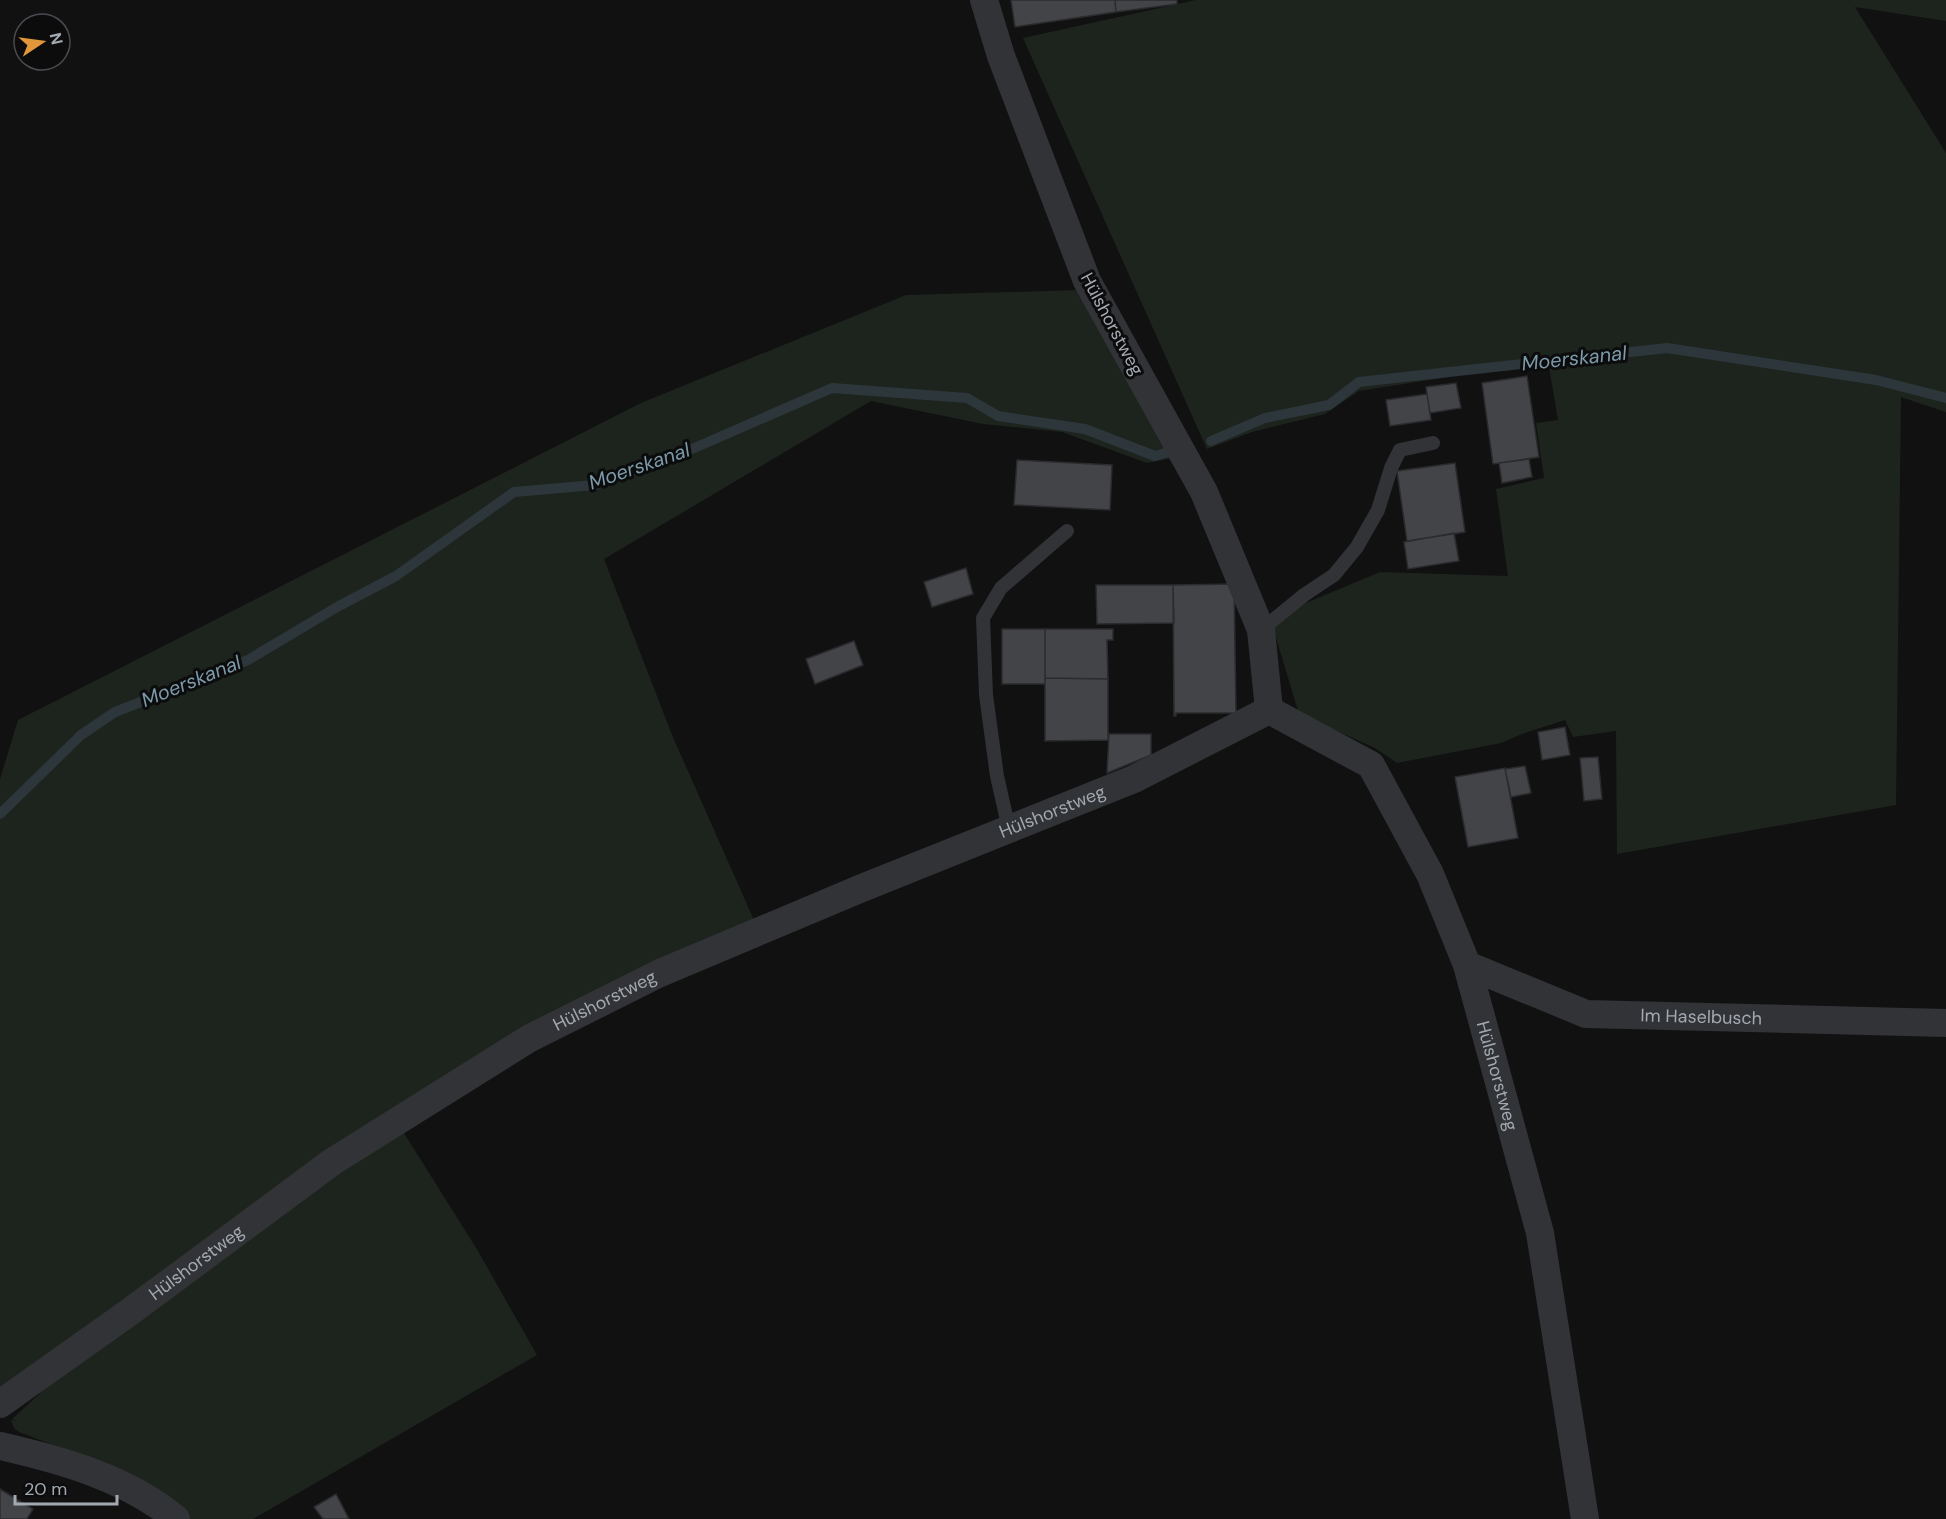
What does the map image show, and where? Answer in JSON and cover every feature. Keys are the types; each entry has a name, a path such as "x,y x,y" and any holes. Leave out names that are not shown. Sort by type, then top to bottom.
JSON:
{"street":[{"name":"Hülshorstweg","path":"984,0 1001,56 1087,281 1204,492 1261,630 1269,710"},
{"name":"Hülshorstweg","path":"0,1404 131,1311 332,1162 530,1038 660,973 1134,779 1269,710"},
{"name":"Hülshorstweg","path":"1269,710 1371,765 1430,874 1467,965 1540,1233 1585,1519"},
{"name":"Im Haselbusch","path":"1467,965 1586,1014 1946,1023"},
{"path":"0,1446 46,1457 102,1477 157,1503 176,1519"}],"lane":[{"path":"1261,630 1304,595 1334,575 1357,547 1378,510 1391,468 1400,450 1433,443"},
{"path":"1009,829 997,776 986,695 983,618 1001,588 1067,531"}],"shaded area":[{"path":"1196,0 1946,0 1946,21 1855,7 1946,153 1946,412 1901,397 1896,805 1617,854 1616,731 1573,737 1565,720 1501,743 1397,763 1375,748 1299,714 1270,618 1380,572 1508,576 1496,489 1544,478 1536,423 1558,420 1549,367 1526,365 1359,391 1325,414 1252,432 1207,449 1023,38"},
{"path":"1082,290 1178,457 1147,463 1062,432 983,424 871,401 604,559 672,735 761,936 397,1122 478,1251 537,1355 253,1519 176,1519 61,1448 14,1428 11,1420 16,1421 12,1419 125,1316 0,1404 0,779 18,720 641,403 906,295"}],"building":[{"path":"1011,0 1115,0 1116,12 1015,27"},
{"path":"1115,0 1177,0 1177,4 1116,12"},
{"path":"1527,376 1539,457 1493,464 1482,383"},
{"path":"1456,383 1461,408 1430,413 1426,387"},
{"path":"1427,394 1431,420 1390,426 1386,400"},
{"path":"1529,459 1532,477 1502,483 1499,463"},
{"path":"1017,460 1112,465 1110,510 1014,505"},
{"path":"1455,463 1465,532 1407,541 1397,471"},
{"path":"1454,533 1459,561 1408,569 1404,542"},
{"path":"966,568 973,594 932,607 924,582"},
{"path":"1234,584 1236,713 1176,713 1174,716 1173,585"},
{"path":"1096,585 1173,585 1174,623 1097,624"},
{"path":"1002,629 1045,629 1045,684 1002,684"},
{"path":"1045,629 1113,629 1113,640 1107,640 1108,679 1045,678"},
{"path":"854,641 863,665 815,684 806,659"},
{"path":"1045,678 1108,679 1108,740 1045,741"},
{"path":"1565,727 1570,755 1542,760 1538,732"},
{"path":"1109,734 1151,734 1151,755 1107,773"},
{"path":"1598,757 1602,799 1584,801 1580,758"},
{"path":"1525,766 1531,793 1511,797 1505,769"},
{"path":"1505,768 1518,838 1468,847 1455,777"},
{"path":"0,1489 33,1509 27,1519 0,1519"},
{"path":"336,1494 349,1519 323,1519 314,1507"}],"waterway":[{"name":"Moerskanal","path":"1211,441 1265,418 1329,405 1359,382 1667,348 1876,380 1946,398"},
{"name":"Moerskanal","path":"0,814 81,735 115,712 248,660 337,607 396,576 514,492 595,485 683,453 832,388 967,398 998,416 1085,429 1155,456 1172,451"}]}
